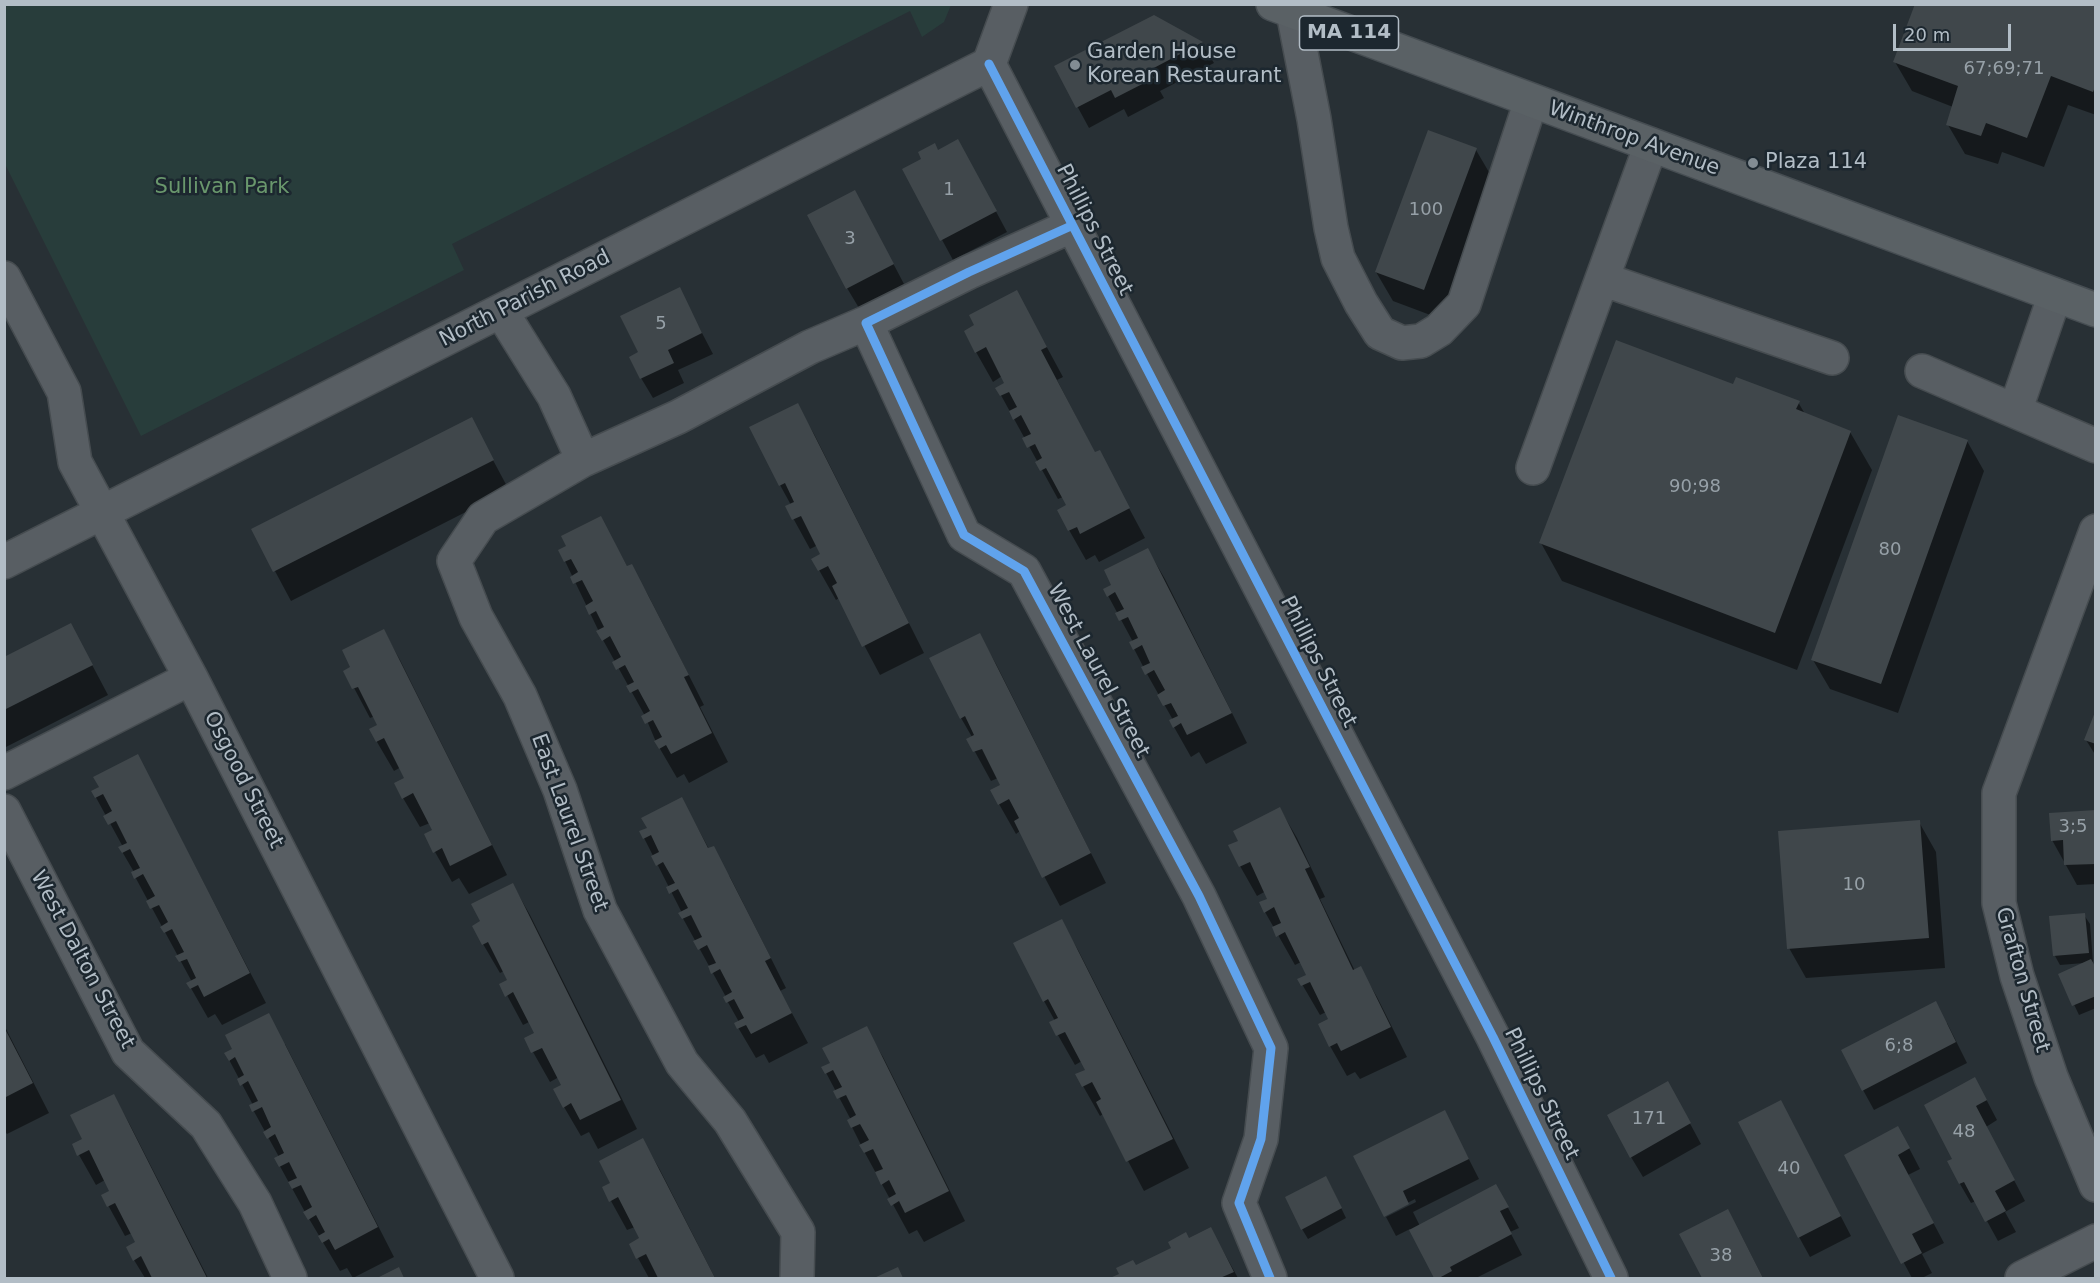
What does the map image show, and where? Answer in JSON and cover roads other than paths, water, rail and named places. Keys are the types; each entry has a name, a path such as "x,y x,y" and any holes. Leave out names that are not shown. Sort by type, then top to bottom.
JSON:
{"main road":[{"name":"Winthrop Avenue","path":"1283,8 2096,310"}],"street":[{"path":"989,64 1011,4"},
{"path":"1283,8 1314,119 1338,258 1361,303 1380,333 1402,343 1421,341 1439,330 1464,304 1531,101"},
{"name":"Phillips Street","path":"989,64 1493,1037 1611,1278"},
{"name":"North Parish Road","path":"4,562 989,64"},
{"path":"1533,468 1651,145"},
{"path":"501,311 554,396 584,460 678,417 810,347 866,323 1071,225"},
{"name":"Osgood Street","path":"4,278 64,392 75,462 191,678 497,1278"},
{"path":"1602,279 1832,358"},
{"path":"2015,411 2055,295"},
{"name":"West Laurel Street","path":"866,323 964,535 1024,571 1199,896 1271,1048 1261,1139 1239,1203 1270,1278"},
{"path":"1922,371 2096,446"},
{"name":"East Laurel Street","path":"584,460 483,518 454,561 476,617 520,696 560,790 600,910 682,1063 730,1121 798,1232 796,1278"},
{"name":"Grafton Street","path":"2096,531 1999,793 1999,903 2014,965 2051,1077 2096,1185"},
{"path":"4,773 191,678"},
{"name":"West Dalton Street","path":"4,811 128,1052 206,1125 255,1203 290,1278"},
{"path":"2022,1278 2096,1241"}],"place":[{"name":"Garden House Korean Restaurant","path":"1075,65"},
{"name":"Plaza 114","path":"1753,163"}],"park label":[{"name":"Sullivan Park","path":"222,188"}]}
